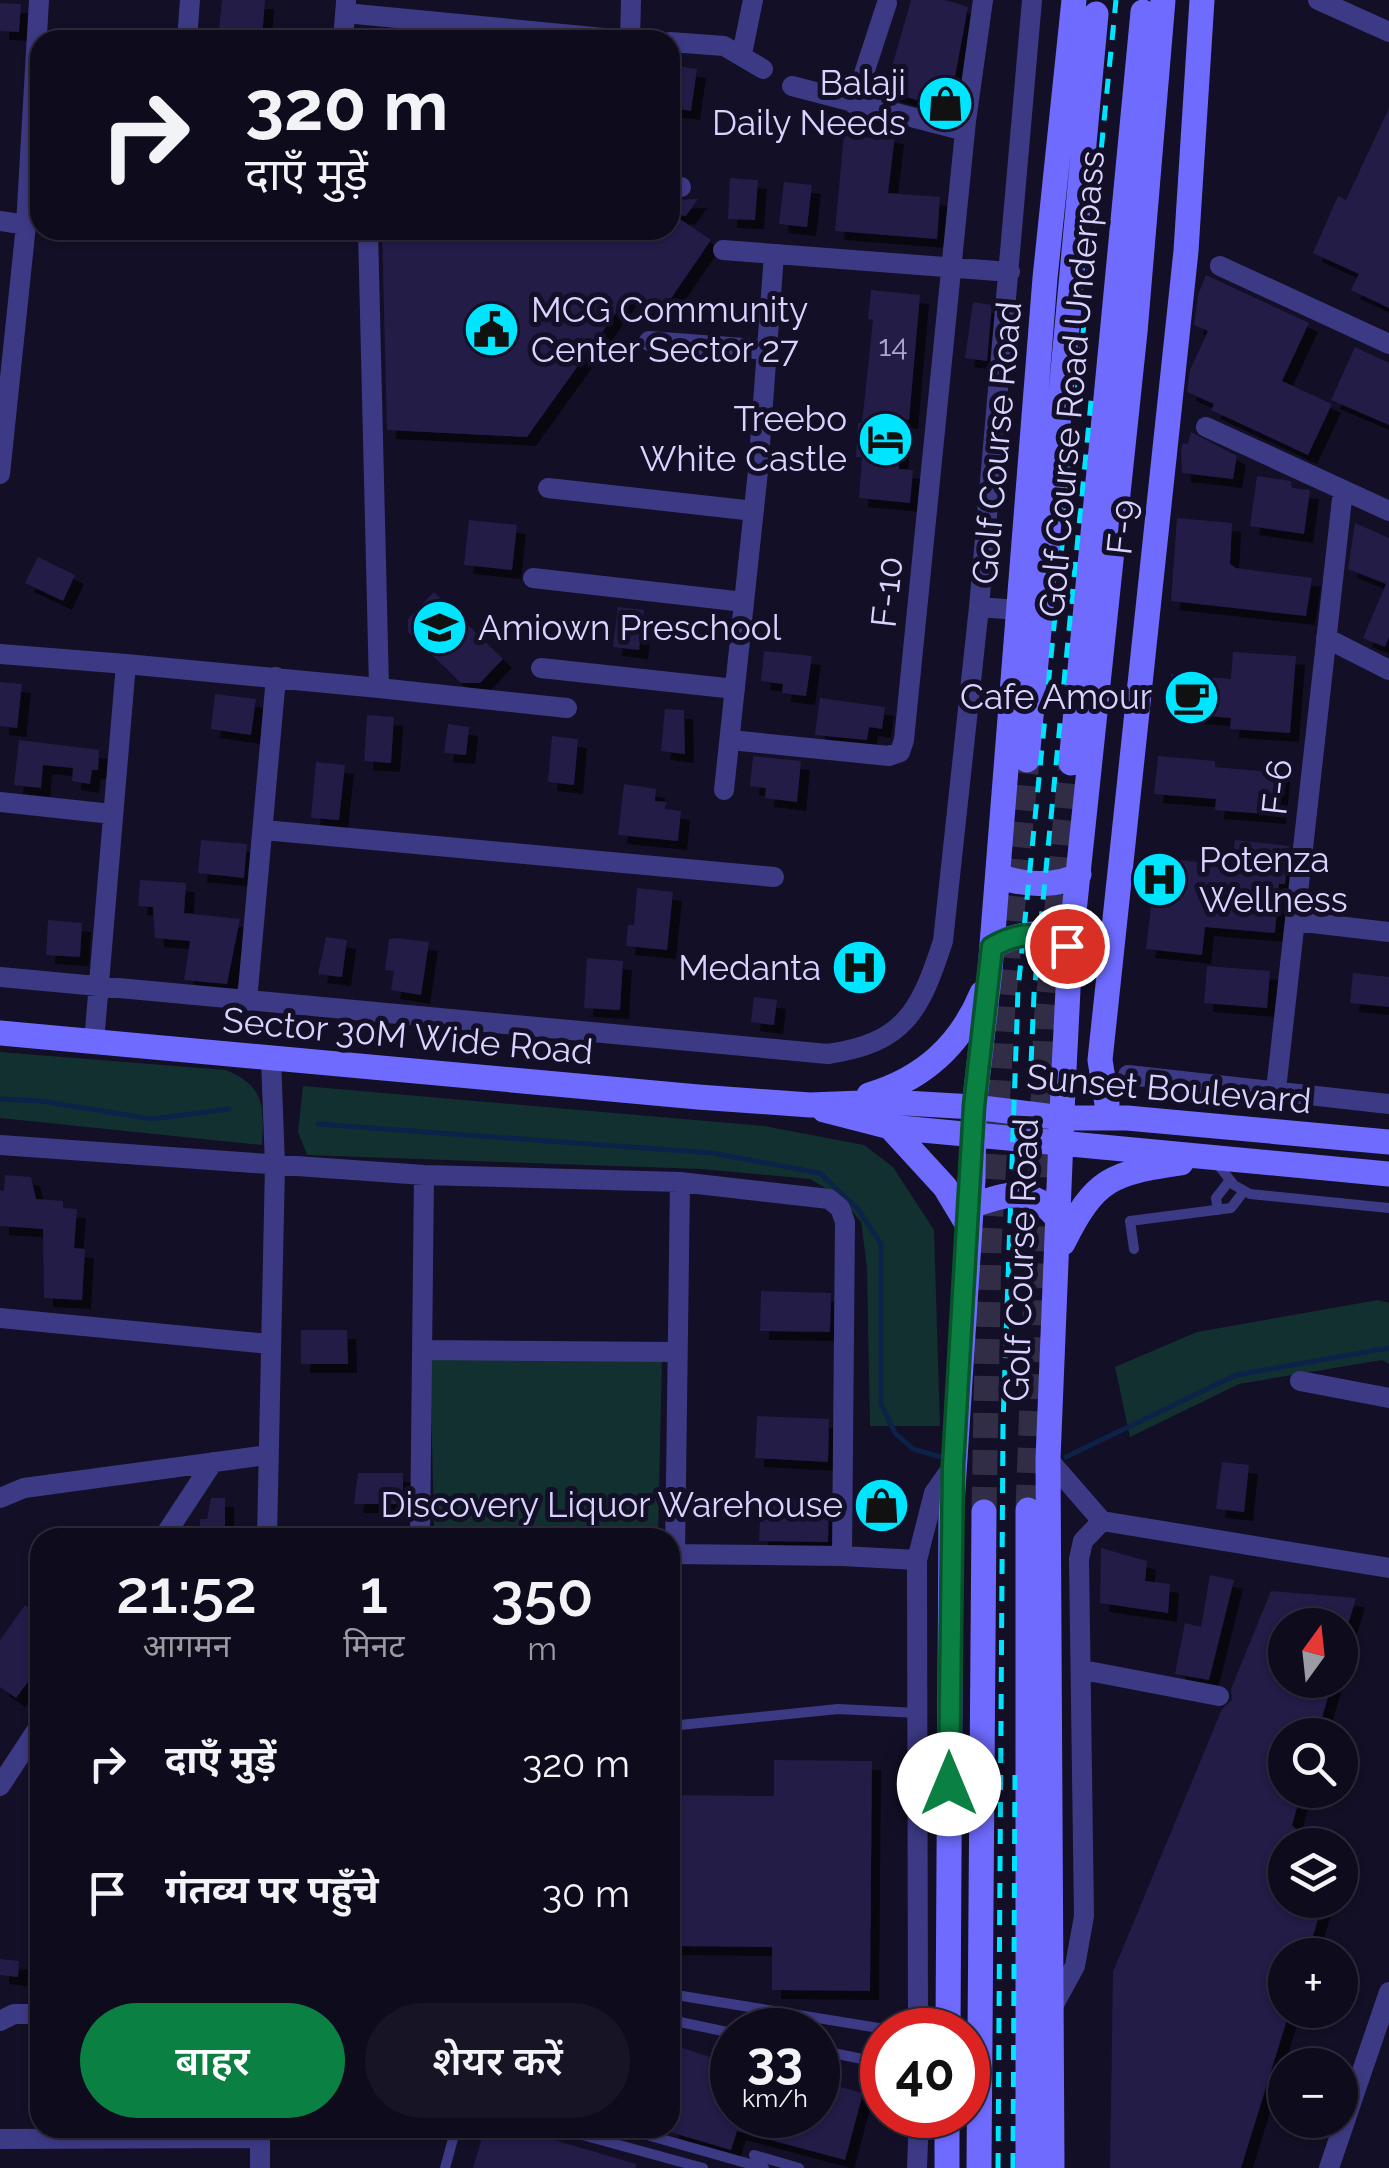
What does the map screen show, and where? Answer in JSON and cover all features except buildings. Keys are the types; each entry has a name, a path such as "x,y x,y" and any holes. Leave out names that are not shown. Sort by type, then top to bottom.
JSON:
{"street":[{"path":"38,30 39,0"},
{"path":"188,30 190,0"},
{"path":"629,30 631,0"},
{"path":"742,54 753,0"},
{"path":"952,267 983,0"},
{"path":"0,976 828,1054 871,1048 903,1026 934,970 943,941 979,607 1032,0"},
{"name":"Golf Course Road","path":"948,2008 953,1466 972,1134 991,958 1018,610 1074,0"},
{"path":"1318,0 1389,32"},
{"path":"1367,22 1376,0"},
{"path":"854,104 886,3"},
{"path":"1159,52 1202,3"},
{"name":"F-9","path":"1117,1111 1100,1060 1186,251 1202,3"},
{"name":"Golf Course Road","path":"1052,2168 1048,1459 1055,1261 1070,950 1135,332 1159,52 1153,6"},
{"name":"Golf Course Road Underpass","path":"1071,762 1153,6"},
{"path":"346,7 543,30"},
{"name":"Golf Course Road Underpass","path":"1027,760 1096,14"},
{"path":"680,43 724,46 763,70"},
{"path":"792,86 965,131"},
{"path":"0,474 30,189"},
{"path":"0,221 26,224"},
{"path":"368,240 379,688"},
{"path":"723,250 1010,272"},
{"path":"724,790 754,511 774,254"},
{"path":"1220,266 1389,344"},
{"name":"F-10","path":"730,740 890,756 900,752 952,267"},
{"path":"649,341 769,350"},
{"path":"1206,428 1389,511"},
{"path":"548,488 754,511"},
{"name":"F-6","path":"1276,1090 1342,490"},
{"path":"532,578 744,602"},
{"path":"979,607 1018,610"},
{"path":"1326,638 1389,670"},
{"path":"0,654 276,677 567,708"},
{"path":"94,1042 126,664"},
{"path":"541,668 735,689"},
{"path":"247,1000 276,677"},
{"path":"0,802 112,814"},
{"path":"264,830 774,878"},
{"path":"998,874 1010,881 1068,882 1079,874"},
{"path":"1295,921 1389,932"},
{"path":"810,1105 858,1098 902,1085 940,1059 967,1022 991,958 1017,933 1045,936 1070,950"},
{"path":"1066,1032 1085,1080 1117,1111"},
{"name":"Sector 30M Wide Road","path":"0,1033 810,1105"},
{"path":"266,1528 274,1165 272,1058"},
{"path":"1128,1076 1389,1104"},
{"name":"Sunset Boulevard","path":"810,1105 888,1102 974,1106 1062,1130 1223,1165 1389,1174"},
{"name":"Sunset Boulevard","path":"810,1105 890,1128 972,1134 1062,1130 1117,1111 1389,1142"},
{"path":"890,1128 970,1216 1008,1192 1032,1195 1046,1204 1059,1221"},
{"path":"0,1145 424,1176 680,1182 812,1194 840,1208 845,1222 842,1556"},
{"path":"1055,1261 1080,1207 1102,1183 1127,1170 1223,1165"},
{"path":"420,1528 424,1176"},
{"path":"673,1528 680,1182"},
{"path":"0,1318 270,1344"},
{"path":"424,1350 676,1352"},
{"path":"1300,1382 1389,1398"},
{"path":"0,1498 24,1488 267,1455"},
{"path":"1048,1459 1102,1521 1389,1568"},
{"path":"170,1528 213,1462"},
{"path":"918,2008 917,1560 934,1493 953,1466"},
{"path":"1028,1510 1028,2168"},
{"path":"979,2168 984,1512"},
{"path":"1052,2008 1074,1966 1084,1916 1079,1559 1083,1541 1102,1521"},
{"path":"680,1554 917,1560"},
{"path":"1083,1670 1219,1696"},
{"path":"0,1786 30,1740"},
{"path":"1330,2168 1389,1992"},
{"path":"0,2021 14,2014 30,2014"},
{"path":"0,2139 43,2138"},
{"path":"260,2138 260,2168"},
{"path":"918,2168 919,2138"},
{"path":"947,2168 948,2138"}],"lane":[{"path":"1223,1165 1244,1190 1266,1198 1389,1208"},
{"path":"1218,1210 1216,1198 1223,1165"},
{"path":"1134,1249 1128,1226 1135,1219 1231,1208 1244,1190"},
{"path":"680,1725 838,1709 919,1713"},
{"path":"680,1996 860,2025"},
{"path":"680,2022 710,2028"},
{"path":"445,2168 453,2138"},
{"path":"594,2138 704,2168"},
{"path":"658,2138 764,2168"},
{"path":"754,2156 799,2168"}],"green space":[{"path":"0,1052 226,1070 248,1083 259,1099 262,1145 0,1118"},
{"path":"303,1086 764,1126 864,1145 893,1167 934,1230 940,1426 870,1426 867,1267 861,1222 840,1197 810,1179 701,1169 307,1155 298,1132"},
{"path":"1378,1300 1389,1303 1389,1364 1382,1360 1239,1384 1130,1437 1115,1367 1197,1332"},
{"path":"430,1358 662,1359 658,1528 434,1526"}],"waterway":[{"path":"0,1099 41,1101 152,1119 229,1109"},
{"path":"318,1124 712,1153 820,1173 858,1209 881,1244 881,1404 895,1433 913,1449 948,1459"},
{"path":"1066,1457 1236,1375 1389,1348"}],"tunnel":[{"path":"984,1512 989,1245 1003,1006 1027,760"},
{"path":"1028,1510 1046,1023 1071,763"}],"railway":[{"path":"998,2168 1003,1424 1018,990 1116,0"},
{"path":"1030,1088 1034,994 1092,391"},
{"path":"1013,2168 1015,1768"}],"place":[{"name":"Balaji Daily Needs","path":"945,103"},
{"name":"MCG Community Center Sector 27","path":"492,330"},
{"name":"Treebo White Castle","path":"886,439"},
{"name":"Amiown Preschool","path":"439,628"},
{"name":"Cafe Amour","path":"1191,697"},
{"name":"Potenza Wellness","path":"1160,880"},
{"name":"Medanta","path":"860,968"},
{"name":"Discovery Liquor Warehouse","path":"882,1505"}],"route":[{"path":"949,1784 953,1466 973,1180 974,1106 992,947 1017,933 1045,936 1067,946"}]}
